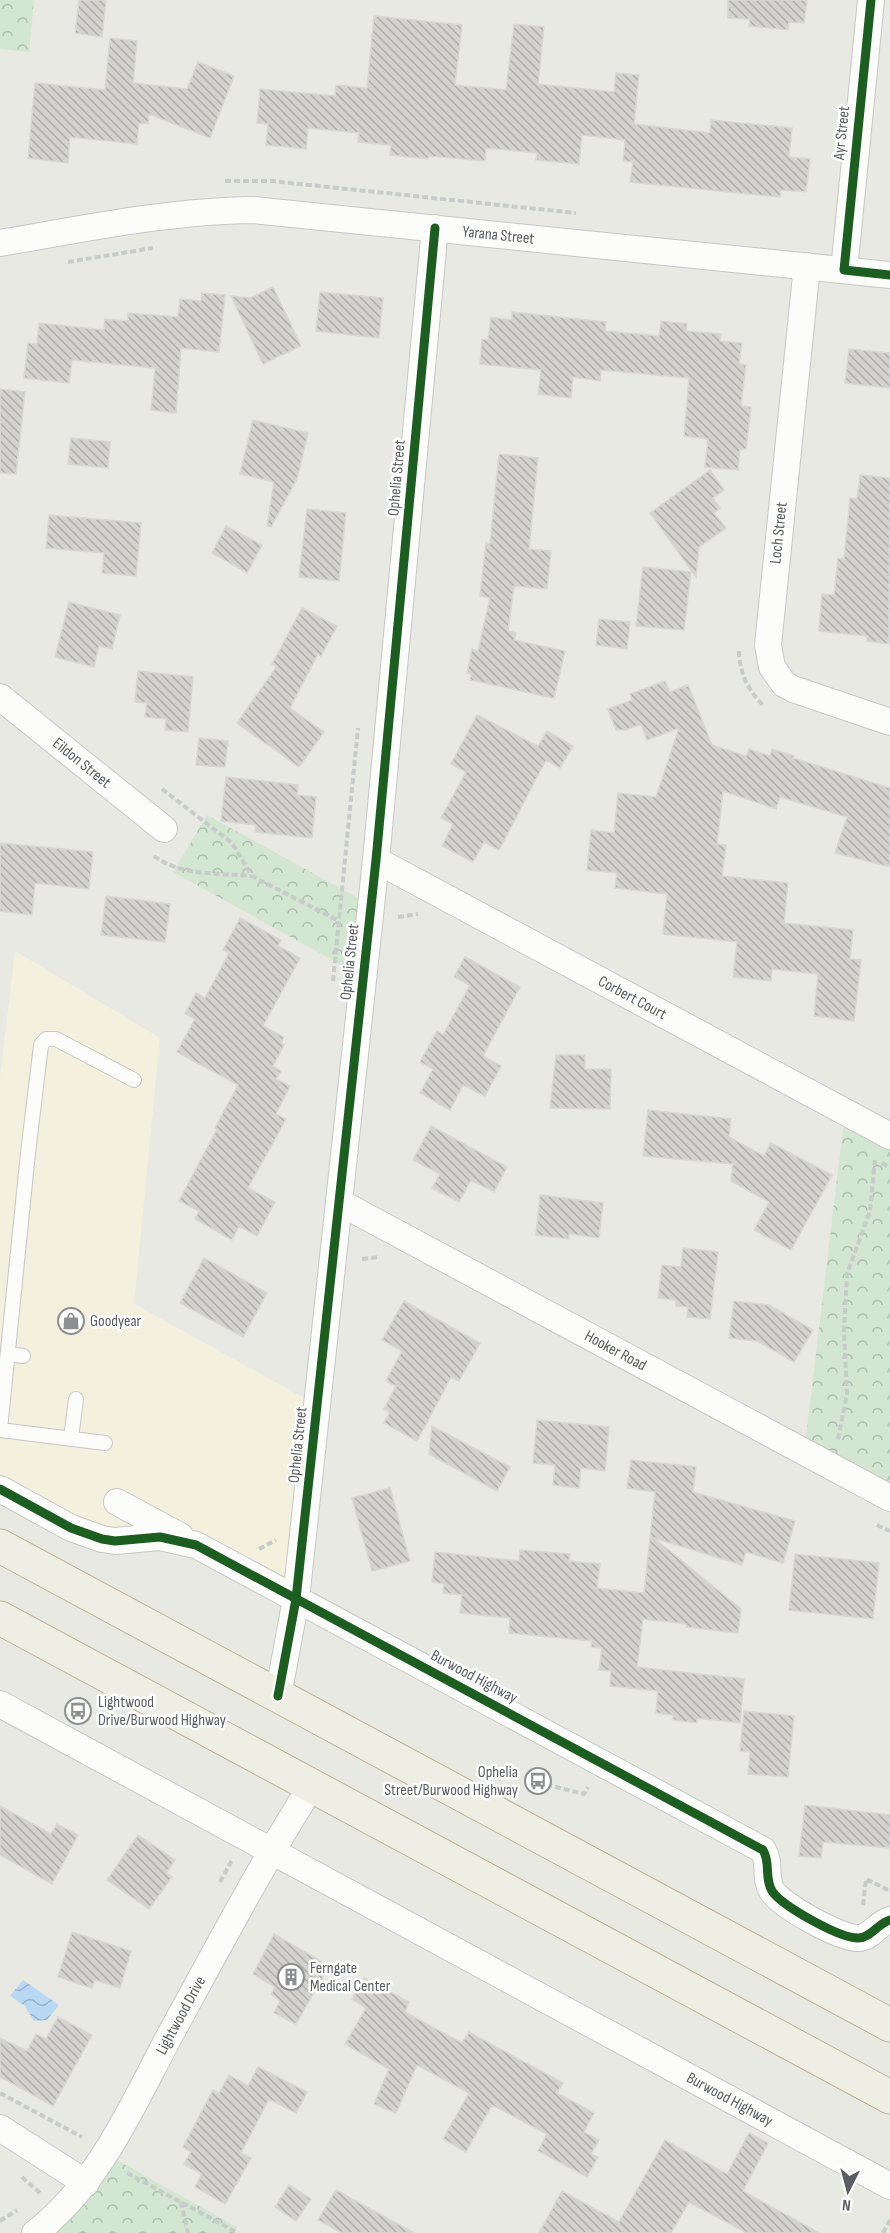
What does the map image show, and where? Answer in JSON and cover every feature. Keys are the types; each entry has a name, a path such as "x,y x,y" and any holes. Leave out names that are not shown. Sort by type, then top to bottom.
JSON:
{"highway":[{"path":"0,1546 890,2025"},
{"path":"0,1618 890,2097"}],"street":[{"name":"Ayr Street","path":"844,270 871,0"},
{"name":"Yarana Street","path":"0,243 101,226 222,210 285,212 890,275"},
{"name":"Ophelia Street","path":"278,1696 296,1599 376,860 435,228"},
{"name":"Loch Street","path":"807,267 768,656 777,676 793,689 890,722"},
{"name":"Eildon Street","path":"0,697 164,829"},
{"name":"Corbert Court","path":"376,860 890,1136"},
{"name":"Hooker Road","path":"339,1202 890,1498"},
{"name":"Burwood Highway","path":"0,1489 71,1528 102,1539 115,1541 160,1537 196,1545"},
{"name":"Burwood Highway","path":"117,1502 763,1850 767,1861 767,1878 773,1893 792,1910 839,1933 857,1938 870,1933 882,1923 890,1920"},
{"name":"Burwood Highway","path":"0,1704 890,2186"},
{"name":"Lightwood Drive","path":"34,2233 54,2218 86,2183 106,2154 270,1852 312,1785"},
{"path":"0,2128 86,2183"}],"lane":[{"path":"105,1443 0,1429 41,1045 46,1039 56,1039 134,1080"},
{"path":"8,1354 23,1356"},
{"path":"71,1438 76,1399"}],"path":[{"path":"58,263 162,247"},
{"path":"332,993 359,721"},
{"path":"838,1440 848,1394 844,1331 847,1274 870,1211 875,1160"},
{"path":"258,1549 276,1540 278,1528"},
{"path":"538,1781 584,1794 592,1779"},
{"path":"0,2092 82,2137"},
{"path":"127,2173 238,2233"},
{"path":"181,2202 188,2233"},
{"path":"883,2233 890,2220"}],"shaded area":[{"path":"15,951 160,1038 134,1304 317,1405 296,1599 196,1545 126,1540 0,1489 0,1077"}],"green space":[{"path":"0,0 34,0 29,52 0,49"},
{"path":"207,815 371,905 363,977 173,872"},
{"path":"845,1112 890,1136 890,1498 804,1453"},
{"path":"106,2154 237,2227 234,2233 52,2233"}],"water":[{"path":"23,1980 59,2005 47,2020 34,2021 25,2006 10,1996"}],"building":[{"path":"79,0 106,0 102,37 75,33"},
{"path":"728,0 807,0 804,23 789,22 788,30 749,26 750,19 728,18"},
{"path":"374,16 462,25 455,85 506,90 514,24 544,27 538,84 614,92 616,73 639,75 634,124 710,133 711,120 792,128 789,157 810,159 806,192 781,190 780,197 630,182 633,162 623,161 625,140 582,135 579,164 536,160 537,153 486,148 485,161 390,155 391,145 358,142 359,133 308,128 306,149 266,145 268,124 257,123 260,89 335,96 336,85 367,88"},
{"path":"110,38 137,41 133,83 187,89 198,62 234,76 210,138 149,114 148,124 139,123 137,144 70,137 68,163 28,158 35,83 105,90"},
{"path":"273,287 301,346 263,364 231,296 250,298"},
{"path":"320,292 383,298 379,338 316,331"},
{"path":"202,293 225,295 219,352 181,348 176,413 151,410 155,368 72,360 69,383 24,378 28,343 37,344 39,323 104,330 105,319 128,321 128,313 178,317 180,299 201,301"},
{"path":"512,312 606,322 605,331 659,336 661,321 687,324 686,331 721,334 720,341 742,343 739,364 746,365 741,406 751,407 746,449 740,449 738,470 705,467 708,439 684,436 689,378 601,370 600,381 573,377 571,398 538,394 541,370 480,364 482,339 488,340 491,317 512,320"},
{"path":"849,349 890,353 890,388 845,383"},
{"path":"0,389 25,392 16,474 0,473"},
{"path":"253,420 308,433 297,479 271,527 267,526 274,482 240,474"},
{"path":"71,438 110,442 108,468 68,464"},
{"path":"499,454 538,458 529,549 551,551 547,589 514,586 508,631 516,633 514,640 565,651 554,698 470,680 471,674 467,673 472,649 478,651 490,598 480,596 486,543 490,544"},
{"path":"710,470 724,490 713,498 720,508 714,513 726,528 699,547 696,577 650,513"},
{"path":"860,475 890,478 889,644 867,641 867,636 819,631 822,594 834,595 838,558 844,559 850,498 857,499"},
{"path":"307,509 346,513 339,581 299,577"},
{"path":"49,515 141,523 136,576 102,573 104,553 46,548"},
{"path":"226,526 262,545 247,573 212,553"},
{"path":"643,567 691,572 684,630 636,626"},
{"path":"69,602 120,615 112,649 99,646 94,667 55,657"},
{"path":"302,608 337,626 321,656 318,654 290,708 324,732 299,767 237,723 277,666 272,664"},
{"path":"599,619 630,622 627,649 596,645"},
{"path":"138,671 193,677 188,732 165,730 166,719 145,717 147,703 135,702"},
{"path":"665,681 670,692 688,685 712,745 746,756 749,749 770,756 772,749 794,756 793,758 890,788 890,867 835,853 847,817 780,797 776,809 723,791 717,844 726,845 722,876 788,883 784,923 853,930 850,959 861,960 854,1021 814,1016 818,974 772,969 771,981 733,977 737,942 663,934 667,894 615,888 617,873 587,870 591,830 614,833 618,793 656,797 679,728 647,740 641,724 626,730 616,730 608,709 632,700 630,694"},
{"path":"477,715 538,746 547,731 573,746 560,768 546,760 499,850 484,842 473,862 442,846 453,824 441,818 466,772 451,764"},
{"path":"199,738 228,741 225,767 196,765"},
{"path":"226,777 298,785 297,795 316,797 312,838 255,832 256,825 221,821"},
{"path":"0,843 93,852 89,889 35,883 32,915 0,911"},
{"path":"106,896 170,904 165,942 101,935"},
{"path":"240,918 281,940 278,946 300,958 263,1026 284,1037 281,1043 284,1045 273,1066 281,1071 276,1079 290,1086 276,1114 286,1119 248,1188 275,1202 257,1236 239,1226 232,1240 195,1219 199,1211 179,1201 238,1085 177,1052 195,1019 185,1014 196,993 205,998 229,953 223,950"},
{"path":"465,957 520,987 483,1056 501,1066 485,1096 463,1085 450,1110 420,1093 433,1069 420,1062 437,1031 443,1035 470,985 454,977"},
{"path":"556,1055 585,1055 585,1069 611,1069 610,1109 550,1108"},
{"path":"648,1110 731,1119 729,1137 764,1156 771,1143 832,1175 791,1250 754,1230 769,1202 731,1181 733,1164 643,1156"},
{"path":"431,1126 507,1167 494,1192 471,1180 459,1202 432,1188 440,1174 413,1160"},
{"path":"540,1195 603,1203 599,1238 569,1234 569,1239 536,1235"},
{"path":"683,1248 718,1252 710,1319 687,1317 688,1307 676,1306 676,1300 658,1298 662,1265 681,1267"},
{"path":"204,1258 267,1293 243,1337 180,1303"},
{"path":"404,1301 480,1343 459,1381 451,1377 417,1441 384,1423 390,1412 384,1409 396,1386 386,1381 402,1351 382,1340"},
{"path":"734,1301 769,1305 813,1330 794,1362 757,1341 729,1338"},
{"path":"537,1420 609,1427 605,1471 581,1468 579,1488 553,1485 555,1465 533,1463"},
{"path":"432,1426 510,1467 497,1491 429,1454"},
{"path":"631,1460 696,1467 693,1492 795,1521 783,1563 746,1552 742,1565 654,1538 741,1609 738,1633 643,1619 637,1667 744,1679 740,1723 697,1718 697,1723 673,1720 673,1715 656,1713 658,1691 610,1686 611,1671 599,1670 602,1648 591,1647 592,1641 509,1633 510,1618 460,1613 462,1595 443,1593 444,1584 432,1582 435,1552 519,1561 520,1550 570,1554 569,1561 600,1564 597,1588 644,1593 655,1492 627,1488"},
{"path":"390,1488 410,1561 372,1571 352,1498"},
{"path":"795,1554 879,1563 873,1619 789,1610"},
{"path":"744,1711 794,1716 788,1777 748,1774 750,1752 740,1751"},
{"path":"805,1805 890,1815 890,1848 823,1842 821,1858 799,1856"},
{"path":"0,1806 51,1834 57,1824 78,1835 52,1884 0,1855"},
{"path":"138,1835 175,1860 166,1873 172,1877 149,1909 107,1880"},
{"path":"72,1932 131,1951 120,1988 95,1980 92,1988 58,1977"},
{"name":"Ferngate Medical Center","path":"274,1934 329,1966 296,2024 274,2013 280,2001 271,1994 275,1987 253,1974"},
{"path":"364,1978 409,2002 405,2012 462,2043 469,2032 563,2083 557,2093 594,2113 584,2132 599,2140 591,2154 598,2157 587,2177 538,2151 547,2134 492,2105 466,2152 443,2139 469,2093 417,2065 396,2113 374,2104 389,2069 345,2044 366,2008 352,1999"},
{"path":"58,2017 92,2035 53,2106 0,2077 0,2038 27,2051 36,2034 46,2039"},
{"path":"258,2067 307,2092 296,2113 269,2099 241,2153 251,2158 225,2204 195,2187 202,2174 184,2164 191,2152 183,2147 213,2090 219,2093 229,2075 248,2086"},
{"path":"749,2133 768,2143 743,2191 819,2233 747,2233 689,2202 671,2233 539,2233 562,2191 619,2222 665,2140 727,2174"},
{"path":"289,2185 311,2199 296,2221 275,2207"},
{"path":"336,2190 414,2233 342,2233 318,2220"}],"cycle path":[{"path":"871,0 844,270 890,275"},
{"path":"278,1696 296,1599 376,860 435,228"},
{"path":"0,1489 71,1528 102,1539 115,1541 160,1537 196,1545 763,1850 772,1891 787,1905 812,1920 838,1933 858,1938 867,1936 890,1920"}],"place":[{"name":"Goodyear","path":"71,1321"},
{"name":"Lightwood Drive/Burwood Highway","path":"78,1711"},
{"name":"Ophelia Street/Burwood Highway","path":"538,1781"},
{"name":"Ferngate Medical Center","path":"291,1977"}]}
